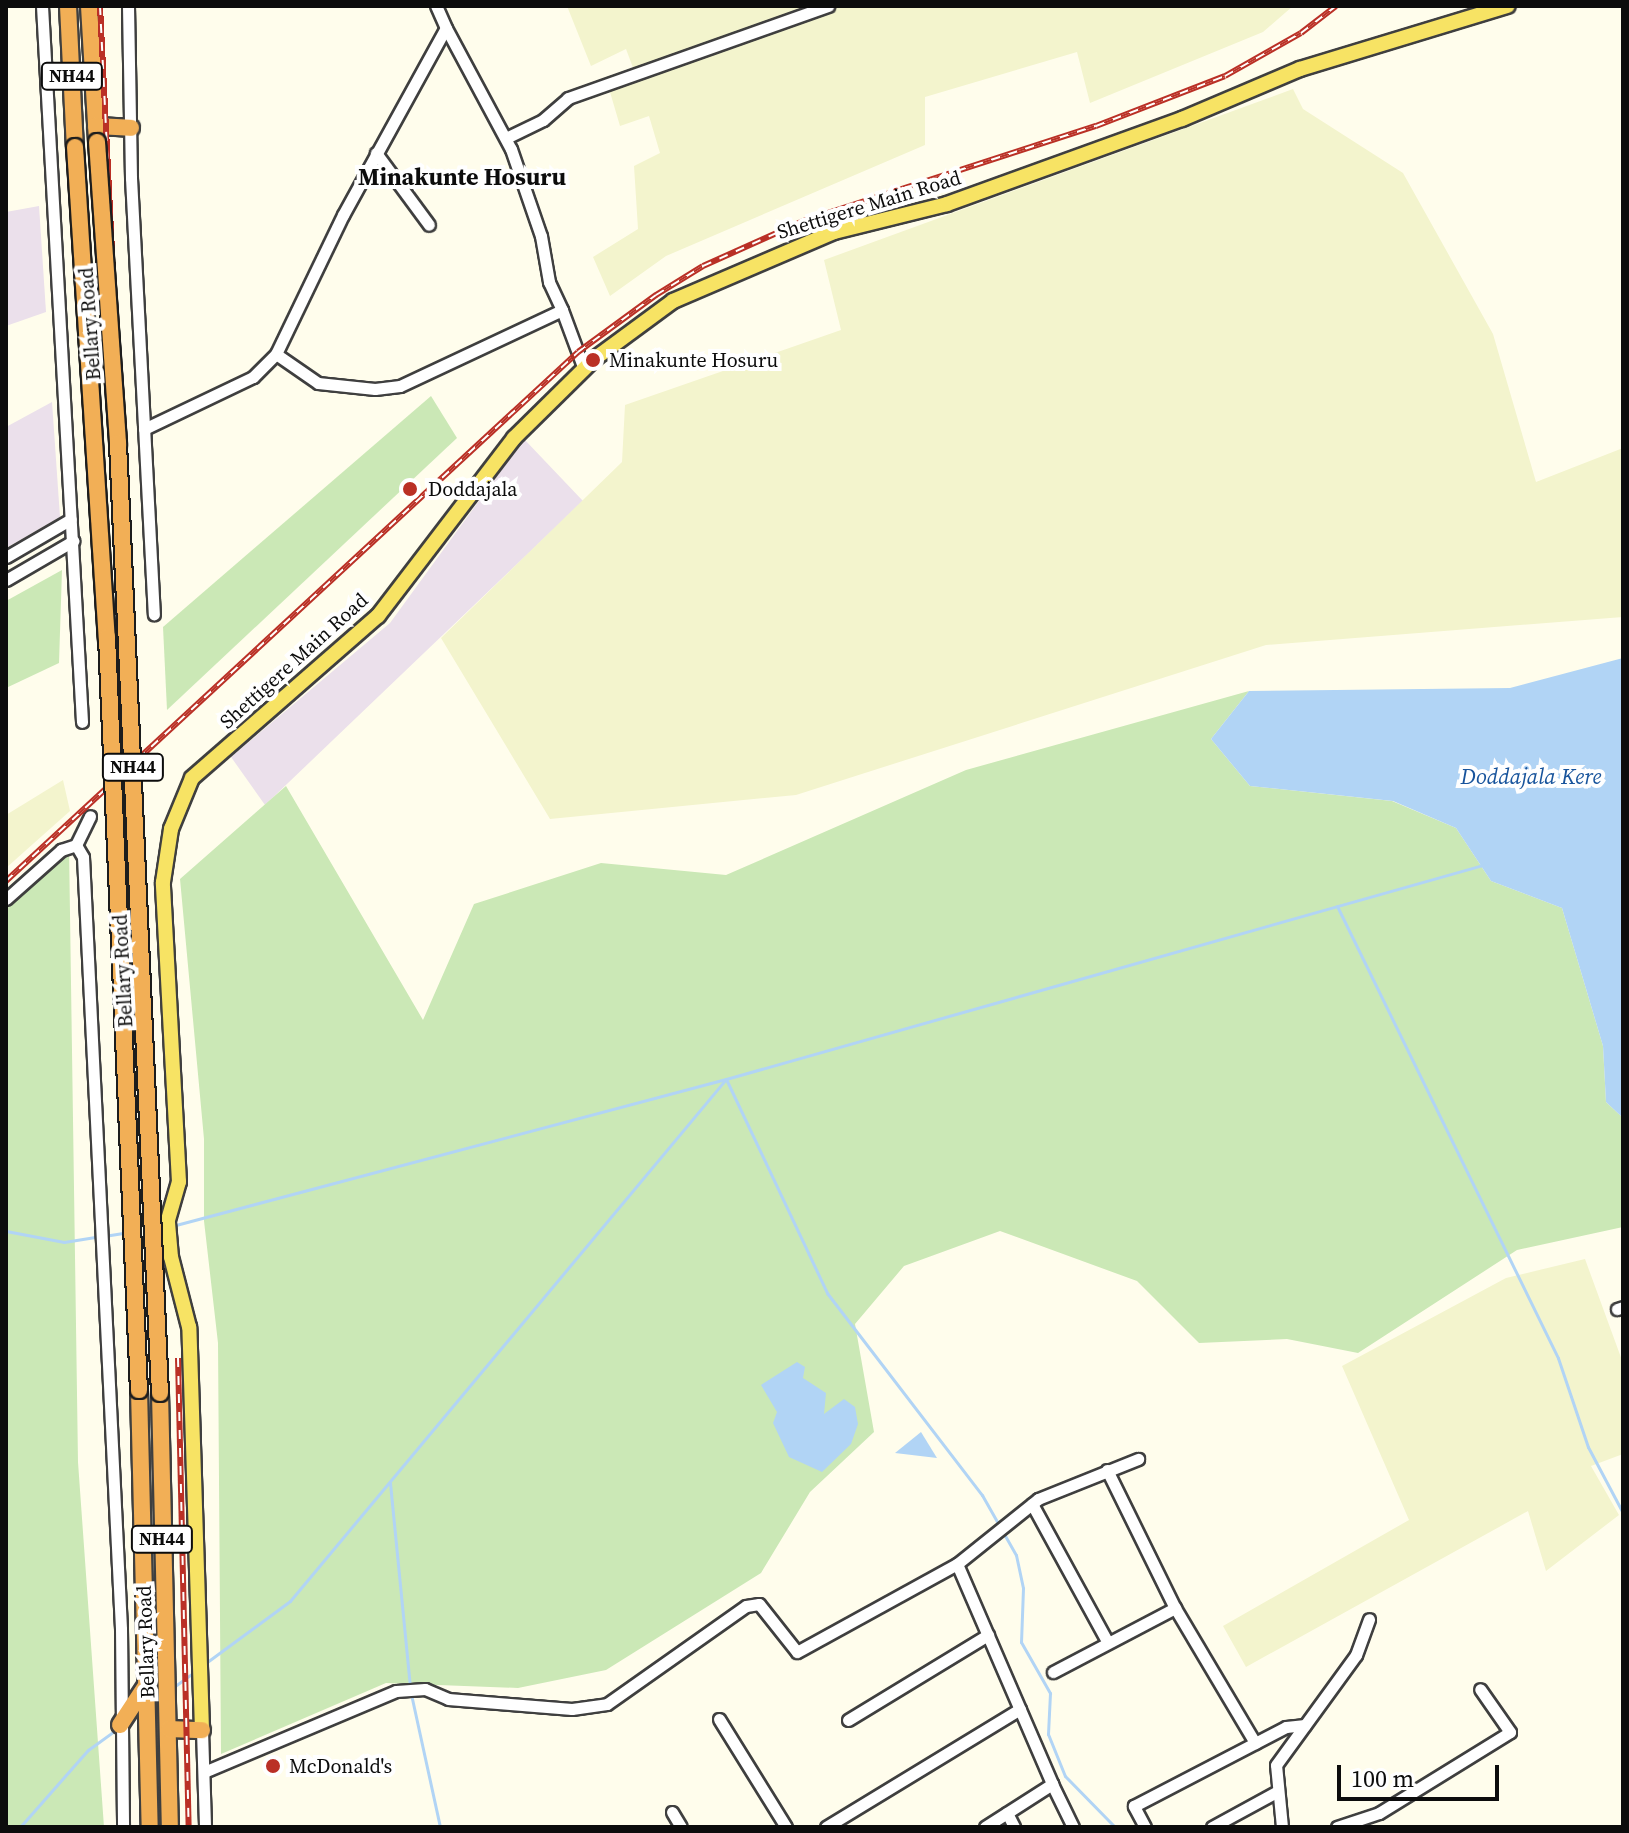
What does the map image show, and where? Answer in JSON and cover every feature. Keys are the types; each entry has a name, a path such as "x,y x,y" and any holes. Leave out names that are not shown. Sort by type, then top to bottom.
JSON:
{"highway":[{"name":"Bellary Road","path":"68,6 107,637 139,1390 146,1701"},
{"name":"NH44","path":"89,6 97,134"},
{"path":"97,134 131,128"},
{"name":"Bellary Road","path":"97,134 118,443 160,1393 170,1827"},
{"name":"NH44","path":"146,1701 150,1827"},
{"path":"120,1727 146,1701"},
{"path":"169,1729 202,1730"}],"main road":[{"name":"Shettigere Main Road","path":"202,1730 189,1327 171,1257 168,1220 179,1182 163,882 171,829 192,778 378,616 514,438 584,369 673,301 767,257 834,232 947,204 1182,119 1300,69 1508,6"}],"street":[{"path":"42,6 82,722"},
{"path":"128,6 154,614"},
{"path":"436,6 506,138 584,369"},
{"path":"506,138 543,120 568,98 828,6"},
{"path":"144,429 253,377 276,354 376,153 446,28"},
{"path":"376,153 429,225"},
{"path":"276,354 318,383 350,388 400,386 562,310"},
{"path":"6,557 71,519"},
{"path":"6,580 73,541"},
{"path":"6,899 61,850 76,845 90,816"},
{"path":"76,845 83,857 121,1629 123,1827"},
{"path":"204,1772 396,1691 425,1689 448,1699 572,1709 607,1704 746,1606 759,1604 797,1652 957,1564 1032,1504 1138,1459"},
{"path":"1107,1470 1175,1608 1255,1743"},
{"path":"1032,1504 1107,1641"},
{"path":"957,1564 1073,1827"},
{"path":"1053,1672 1175,1608"},
{"path":"1282,1827 1276,1765 1356,1655 1369,1619"},
{"path":"848,1720 988,1635"},
{"path":"1337,1827 1379,1813 1510,1732 1480,1689"},
{"path":"826,1827 1020,1709"},
{"path":"719,1719 786,1827"},
{"path":"1145,1827 1134,1806 1286,1727 1305,1725"},
{"path":"202,1730 205,1827"},
{"path":"985,1827 1052,1784"},
{"path":"1212,1827 1278,1791"},
{"path":"672,1812 681,1827"},
{"path":"1007,1813 1014,1827"}],"shaded area":[{"path":"39,206 46,312 6,326 6,212"},
{"path":"52,402 60,517 6,548 6,427"},
{"path":"524,439 583,501 265,805 231,757 390,623"}],"green space":[{"path":"567,6 1293,6 1263,32 1090,103 1077,52 925,97 925,145 666,256 610,296 593,257 638,229 634,166 660,153 649,116 620,126 610,92 638,81 626,49 591,66"},
{"path":"1293,89 1303,109 1403,173 1493,334 1536,482 1623,448 1623,617 1266,645 796,795 550,819 441,638 622,462 625,405 841,330 824,260"},
{"path":"431,396 457,438 167,710 163,627"},
{"path":"62,570 59,663 6,688 6,601"},
{"path":"1249,691 1211,739 1250,786 1392,801 1456,828 1491,881 1562,908 1603,1046 1606,1102 1623,1118 1623,1227 1517,1250 1358,1353 1287,1339 1199,1343 1137,1281 1000,1231 904,1266 855,1324 874,1432 810,1492 761,1573 606,1670 518,1688 386,1683 221,1754 218,1343 204,1221 204,1139 180,879 286,786 423,1020 474,904 601,863 726,875 966,770"},
{"path":"63,780 70,811 6,868 6,815"},
{"path":"69,845 78,1462 104,1827 6,1827 6,903"},
{"path":"1585,1259 1623,1363 1623,1454 1591,1466 1619,1515 1546,1571 1528,1511 1246,1667 1223,1626 1409,1520 1342,1366 1506,1278"}],"water":[{"name":"Doddajala Kere","path":"1623,658 1623,1118 1606,1102 1603,1046 1562,908 1491,881 1456,828 1393,801 1250,786 1211,739 1249,691 1510,688"},
{"path":"797,1362 805,1367 803,1378 826,1393 824,1414 844,1399 855,1407 858,1424 851,1444 822,1472 789,1457 773,1423 777,1412 761,1385"},
{"path":"921,1432 937,1458 895,1453"}],"waterway":[{"path":"172,1226 726,1079 1483,865"},
{"path":"1337,906 1558,1358 1588,1447 1623,1513"},
{"path":"203,1665 290,1601 726,1079 827,1293 982,1495 1016,1555 1023,1588 1021,1642 1050,1693 1048,1734 1065,1776 1115,1827"},
{"path":"6,1231 64,1242 97,1237"},
{"path":"104,1236 128,1232"},
{"path":"390,1483 410,1686"},
{"path":"175,1686 194,1672"},
{"path":"411,1694 440,1827"},
{"path":"20,1827 88,1750 117,1729"}],"railway":[{"path":"100,6 155,1129"},
{"path":"6,881 578,352 656,295 703,266 803,221 1096,126 1225,76 1301,33 1336,6"},
{"path":"178,1358 189,1827"}],"place":[{"name":"Minakunte Hosuru","path":"593,360"},
{"name":"Doddajala","path":"410,489"},
{"name":"McDonald's","path":"273,1766"}],"district":[{"name":"Minakunte Hosuru","path":"462,177"}]}
